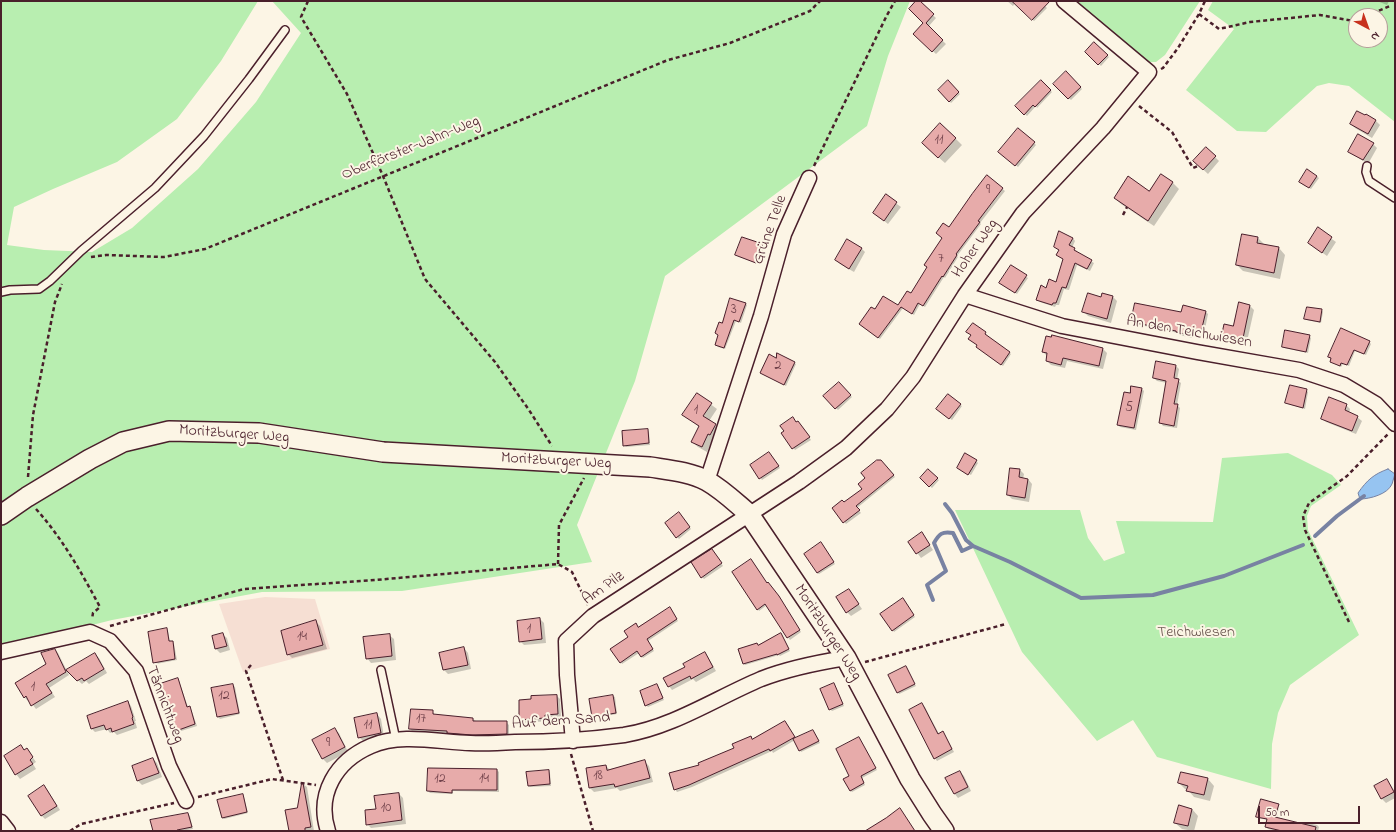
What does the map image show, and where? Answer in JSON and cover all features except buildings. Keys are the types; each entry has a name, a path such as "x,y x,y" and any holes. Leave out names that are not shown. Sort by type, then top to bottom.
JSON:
{"street":[{"name":"Hoher Weg","path":"749,514 799,482 846,448 887,409 913,377 965,295 1023,213 1103,128 1149,72 1064,1"},
{"name":"Grüne Telle","path":"707,481 761,316 784,234 809,178"},
{"name":"An den Teichwiesen","path":"965,295 1062,326 1299,370 1344,385 1376,404 1395,423"},
{"name":"Moritzburger Weg","path":"1,515 27,497 90,459 123,442 169,431 259,433 383,452 650,467 688,474 707,481 749,514 849,663 910,779 944,831"},
{"name":"Am Pilz","path":"571,746 566,641 593,616 749,514"},
{"path":"1,652 90,632"},
{"name":"Tännichtweg","path":"90,632 110,641 136,671 169,766 186,801"},
{"name":"Auf dem Sand","path":"328,831 324,819 325,800 332,779 352,756 372,745 396,740 423,740 571,746 653,727 683,716 762,679 799,668 849,663"},
{"path":"1,822 8,831"}],"lane":[{"path":"1,292 10,290 40,289 155,188 204,136 249,79 284,30"},
{"path":"1367,166 1366,172 1369,181 1395,198"},
{"path":"381,670 396,740"}],"path":[{"path":"308,1 301,16 347,94 425,279 495,362 529,410 561,461"},
{"name":"Oberförster-Jahn-Weg","path":"72,260 106,254 164,257 205,249 668,60 730,43 810,11 820,1"},
{"path":"809,178 895,1"},
{"path":"1163,68 1178,48 1199,14 1205,1"},
{"path":"1385,8 1390,6"},
{"path":"1199,14 1219,29 1250,22 1320,15 1348,20"},
{"path":"1130,95 1141,108 1172,132 1192,168 1198,166"},
{"path":"1123,215 1127,207"},
{"path":"72,260 55,302 44,355 33,415 27,497 54,529 76,563 100,607 93,613 90,632 244,589 375,580 558,564 572,572 593,616"},
{"path":"1349,622 1305,530 1303,516 1309,503 1347,476 1387,437 1395,423"},
{"path":"558,564 559,525 591,464"},
{"path":"849,663 859,664 1006,624"},
{"path":"251,665 246,672 283,780"},
{"path":"571,746 593,831"},
{"path":"70,831 81,824 186,801 272,779 319,786"}],"shaded area":[{"path":"265,597 315,599 330,649 243,672 219,604"}],"green space":[{"path":"1,1 258,1 221,61 177,119 117,162 14,207 7,245 44,250 92,252 132,228 198,169 256,102 301,33 272,1 910,1 888,56 867,126 665,276 635,381 577,525 592,562 402,591 262,592 112,620 1,648"},
{"path":"1071,1 1200,1 1165,55 1156,62 1148,62"},
{"path":"1213,1 1395,1 1395,122 1349,86 1329,83 1317,86 1266,132 1237,131 1186,90 1234,29 1208,10"},
{"name":"Teichwiesen","path":"1288,453 1332,475 1341,485 1311,506 1307,516 1308,530 1359,635 1290,685 1278,713 1272,744 1271,789 1157,757 1133,720 1097,741 1022,652 955,510 1080,510 1088,538 1104,561 1125,553 1116,521 1213,522 1222,458"}],"water":[{"path":"1388,469 1395,474 1390,488 1378,495 1360,499 1358,493 1365,484 1375,475"}],"waterway":[{"path":"1315,536 1337,516 1364,496"},
{"path":"945,504 952,513 966,540 973,546 1010,562 1081,598 1153,595 1224,576 1303,545"},
{"path":"933,600 927,585 946,571 934,543 938,537 946,532 953,533 962,551 973,546"}]}
